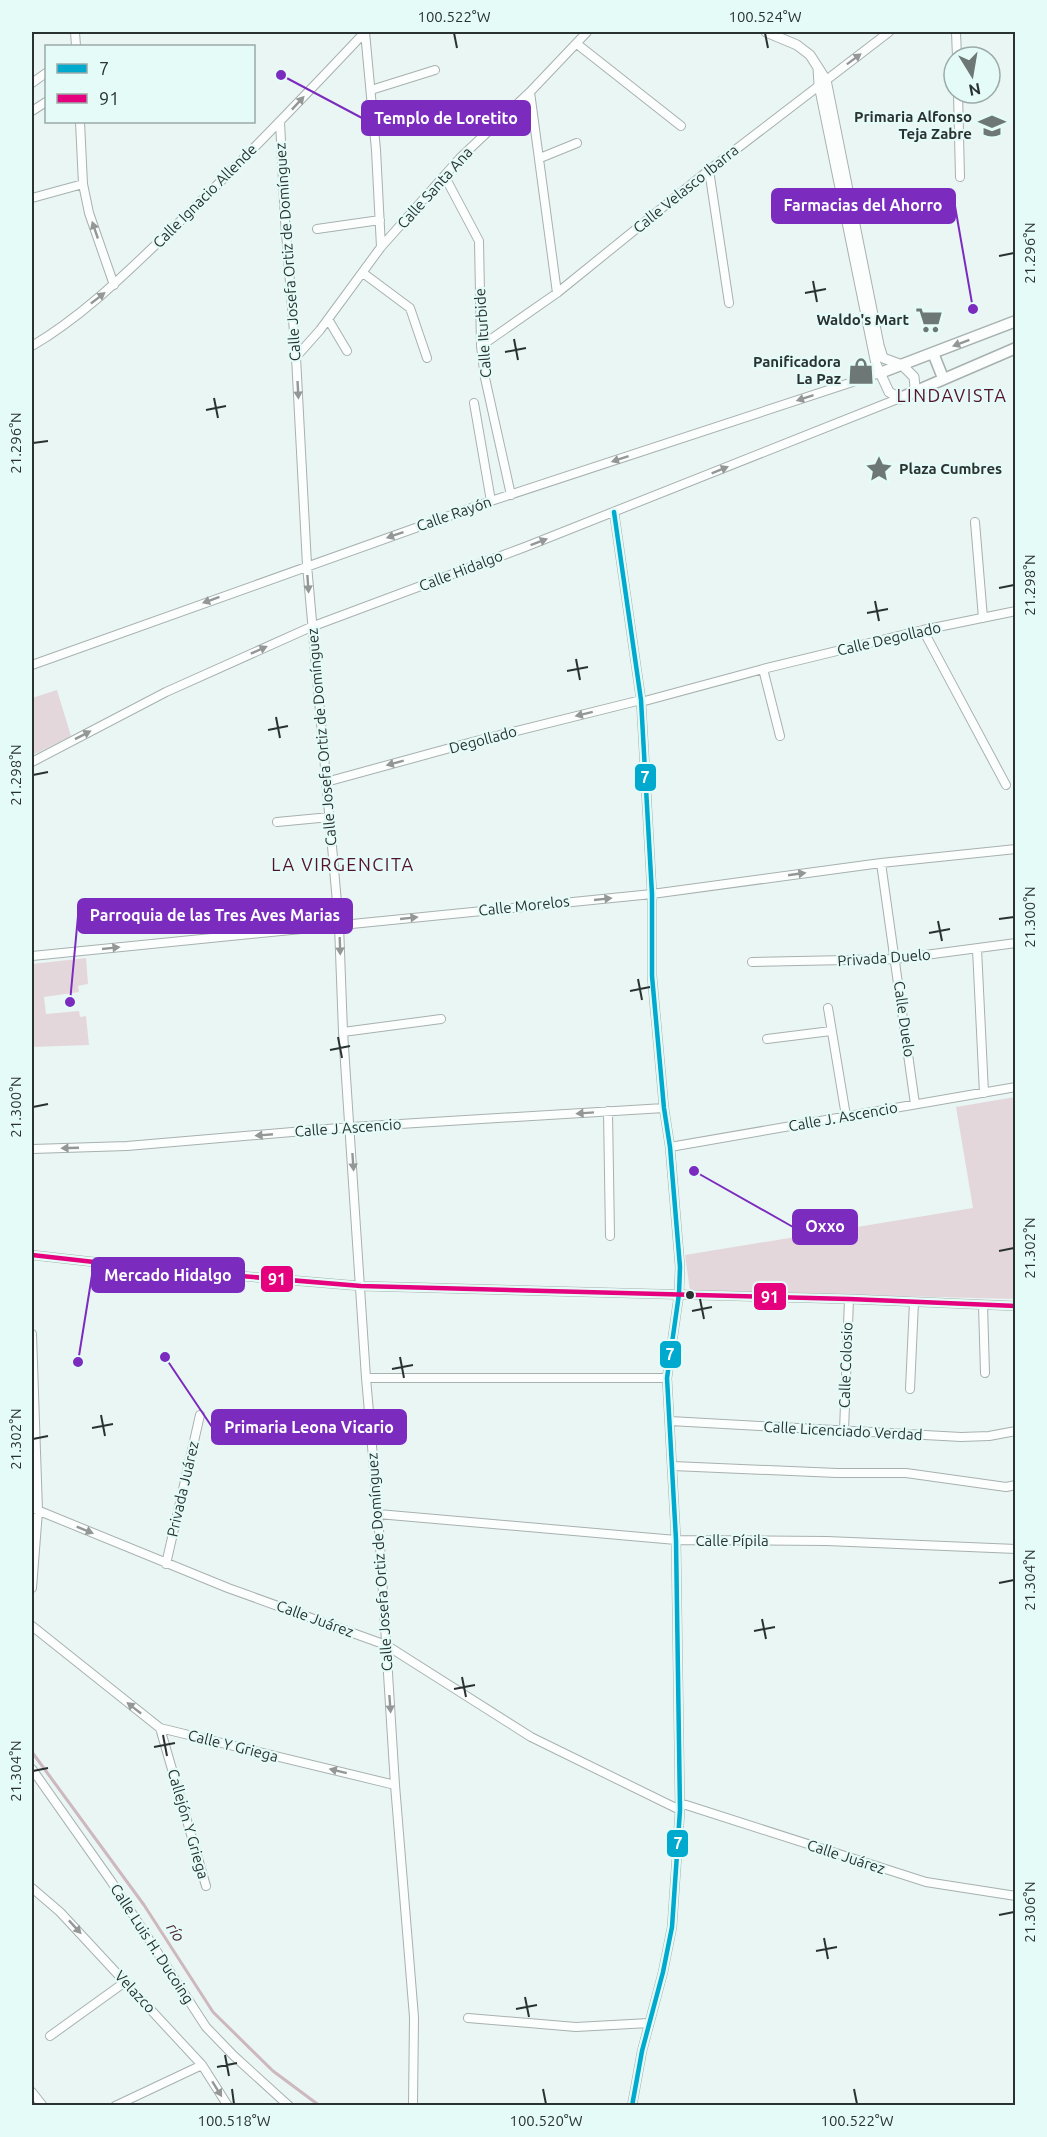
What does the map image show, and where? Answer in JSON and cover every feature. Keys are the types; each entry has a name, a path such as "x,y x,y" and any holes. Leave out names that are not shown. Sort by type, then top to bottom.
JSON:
{"main road":[{"path":"880,373 1016,321"},
{"path":"900,398 1016,348"},
{"path":"933,353 943,378"}],"street":[{"path":"365,32 381,248"},
{"name":"Calle Ignacio Allende","path":"32,346 52,334 114,285 280,122 365,32"},
{"name":"Calle Santa Ana","path":"296,357 328,319 381,248 460,158 530,92 587,32"},
{"path":"766,32 797,45 810,55 818,67 879,345 883,358 902,365 914,377 915,387 912,392"},
{"name":"Calle Velasco Ibarra","path":"481,346 557,293 709,170 889,32"},
{"path":"577,44 681,126"},
{"path":"371,90 435,70"},
{"path":"32,83 45,74"},
{"path":"823,82 876,364 889,392 900,398"},
{"path":"530,92 557,293"},
{"path":"32,111 45,103"},
{"path":"958,105 960,177"},
{"name":"Calle Josefa Ortiz de Domínguez","path":"280,122 311,627 339,925 343,1032 366,1378 414,2018 413,2106"},
{"path":"80,123 83,184 89,213 114,285"},
{"path":"540,158 578,143"},
{"path":"709,170 729,303"},
{"name":"Calle Iturbide","path":"445,177 479,241 481,346 485,378 511,495"},
{"path":"32,198 83,184"},
{"path":"316,229 380,220"},
{"path":"363,273 410,308 427,358"},
{"path":"328,319 346,351"},
{"name":"Calle Rayón","path":"32,665 491,501 880,373"},
{"name":"Calle Hidalgo","path":"32,762 166,692 311,627 614,512 900,398"},
{"path":"474,403 491,501"},
{"path":"614,512 641,701 652,894 652,976 680,1267 680,1294 667,1378 676,1540 680,1807 672,1927 632,2106"},
{"path":"975,522 984,618"},
{"name":"Calle Degollado","path":"763,669 923,630 1016,611"},
{"path":"923,630 1006,785"},
{"path":"763,669 780,736"},
{"name":"Degollado","path":"326,782 472,742 763,669"},
{"path":"277,822 330,817"},
{"name":"Calle Morelos","path":"32,956 652,894 881,863 1016,849"},
{"name":"Calle Duelo","path":"881,863 915,1104"},
{"name":"Privada Duelo","path":"752,962 896,959 1016,943"},
{"path":"977,949 984,1093"},
{"path":"828,1008 846,1116"},
{"path":"343,1032 441,1019"},
{"path":"767,1039 831,1031"},
{"name":"Calle J. Ascencio","path":"670,1148 1016,1087"},
{"name":"Calle J Ascencio","path":"32,1149 127,1146 351,1127 664,1108"},
{"path":"608,1111 610,1236"},
{"path":"32,1255 156,1269 361,1286 849,1299 1016,1306"},
{"name":"Calle Colosio","path":"844,1431 849,1299"},
{"path":"910,1389 914,1302"},
{"path":"984,1305 985,1372"},
{"path":"32,1334 35,1509 32,1588"},
{"path":"366,1378 667,1378"},
{"name":"Privada Juárez","path":"166,1564 200,1414"},
{"name":"Calle Licenciado Verdad","path":"670,1421 961,1437 989,1436 1016,1431"},
{"path":"673,1466 837,1473 906,1473 1006,1487 1016,1485"},
{"name":"Calle Juárez","path":"35,1509 166,1564 386,1645 531,1737 680,1807 926,1882 1016,1896"},
{"name":"Calle Pípila","path":"378,1514 676,1540 827,1541 1016,1549"},
{"name":"Calle Y Griega","path":"32,1626 160,1728 395,1785"},
{"name":"Callejón Y Griega","path":"160,1728 206,1886"},
{"name":"Calle Luis H. Ducoing","path":"32,1769 111,1881 206,2027 289,2106"},
{"name":"Velazco","path":"32,1888 60,1911 202,2065 228,2106"},
{"path":"50,2036 125,1982"},
{"path":"468,2018 576,2027 649,2023"},
{"path":"119,2104 202,2065"},
{"path":"33,2096 43,2106"}],"shaded area":[{"path":"57,690 71,736 35,754 32,752 32,698"},
{"path":"86,958 88,984 78,986 79,992 44,997 46,1014 79,1011 80,1017 86,1016 89,1045 33,1047 32,964"},
{"path":"1015,1097 1015,1299 690,1291 685,1255 973,1208 956,1107"}],"waterway":[{"name":"río","path":"32,1752 144,1905 213,2012 273,2071 320,2106"}],"transit line":[{"name":"7","path":"614,512 641,700 652,894 652,976 680,1267 679,1294 667,1378 676,1540 680,1810 672,1927 663,1972 642,2051 632,2106"},
{"name":"91","path":"32,1255 156,1269 361,1286 849,1299 1016,1306"}],"place":[{"name":"Templo de Loretito","path":"281,75"},
{"name":"Primaria Alfonso Teja Zabre","path":"992,126"},
{"name":"Farmacias del Ahorro","path":"973,309"},
{"name":"Waldo's Mart","path":"929,320"},
{"name":"Panificadora La Paz","path":"861,371"},
{"name":"Plaza Cumbres","path":"879,469"},
{"name":"Parroquia de las Tres Aves Marias","path":"70,1002"},
{"name":"Oxxo","path":"694,1171"},
{"name":"Primaria Leona Vicario","path":"165,1357"},
{"name":"Mercado Hidalgo","path":"78,1362"}],"district":[{"name":"LINDAVISTA","path":"952,396"},
{"name":"LA VIRGENCITA","path":"343,865"}]}
